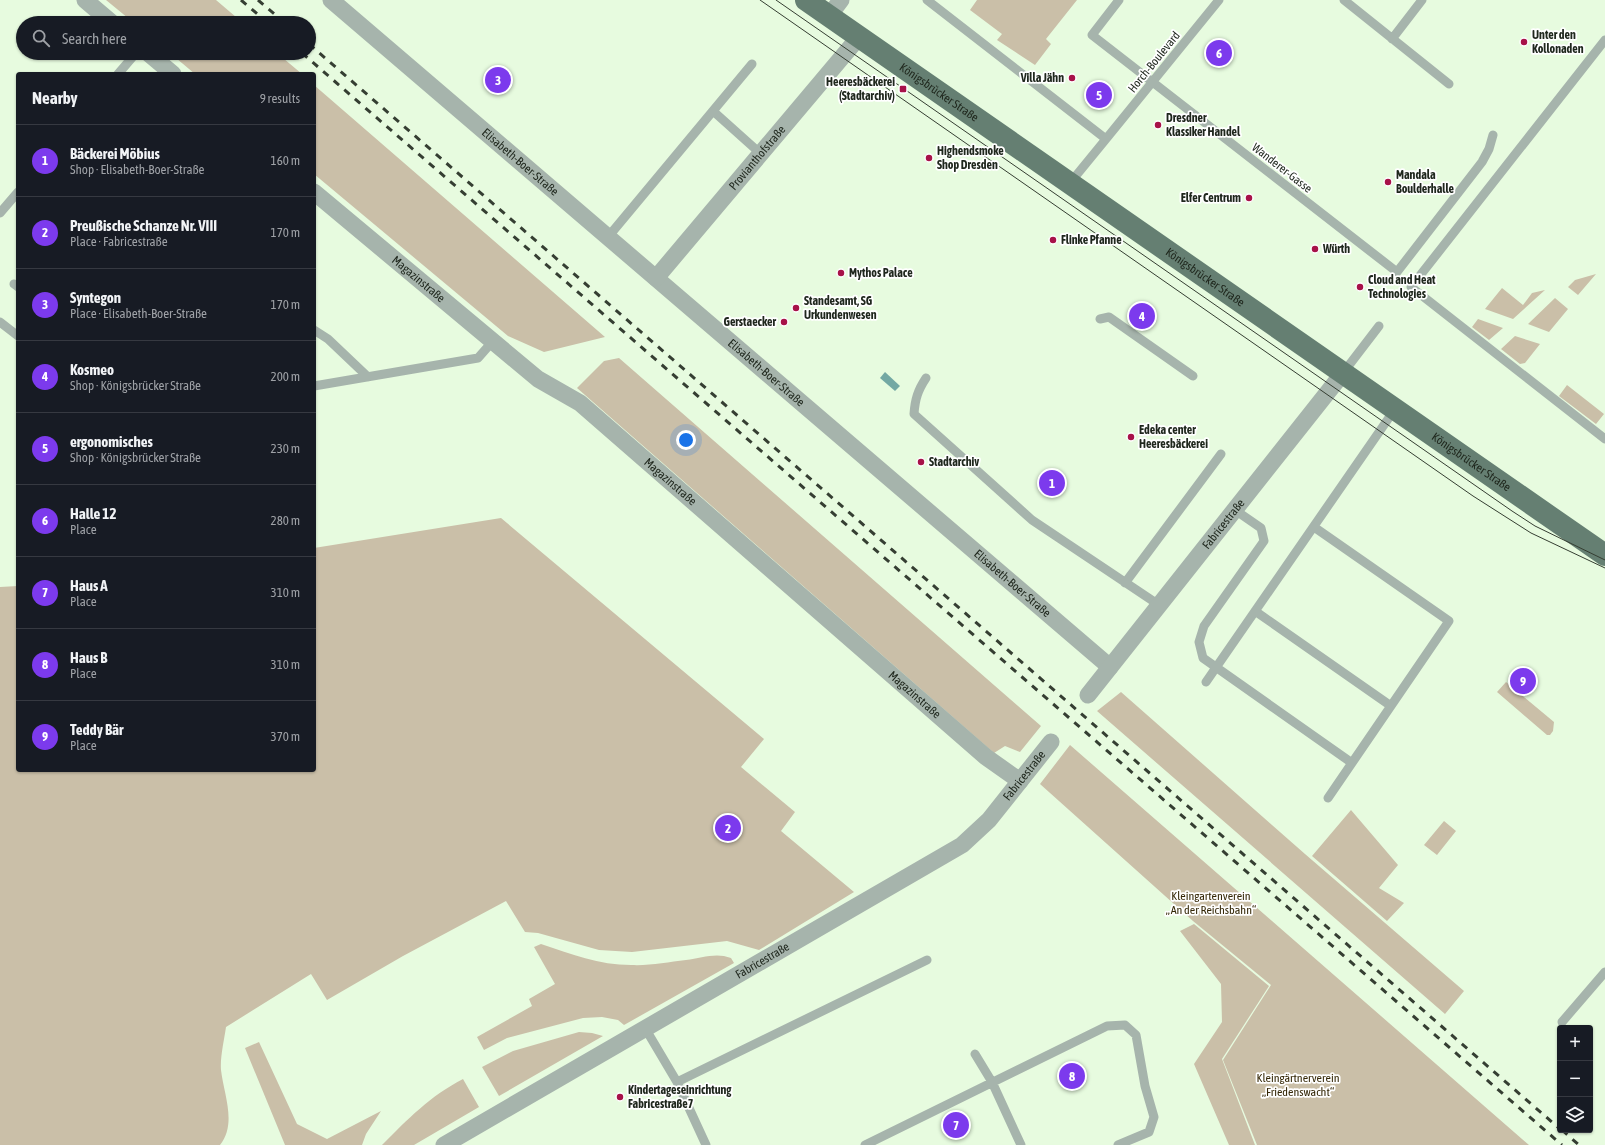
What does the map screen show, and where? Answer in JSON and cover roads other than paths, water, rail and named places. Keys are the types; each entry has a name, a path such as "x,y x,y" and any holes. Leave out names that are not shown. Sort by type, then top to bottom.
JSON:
{"main road":[{"name":"Königsbrücker Straße","path":"806,0 835,8 859,37 1605,555"}],"street":[{"path":"85,0 104,16"},
{"name":"Elisabeth-Boer-Straße","path":"331,0 1110,668"},
{"name":"Provianthofstraße","path":"656,278 859,37"},
{"path":"156,60 171,72"},
{"name":"Magazinstraße","path":"316,194 538,379 580,403 986,756 1020,780"},
{"name":"Fabricestraße","path":"1088,695 1343,373"},
{"name":"Fabricestraße","path":"444,1145 962,845 989,820 1051,742"}],"lane":[{"path":"928,0 1106,139"},
{"name":"Wanderer-Gasse","path":"1120,0 1092,35 1397,272 1482,162 1489,149 1493,135"},
{"name":"Horch-Boulevard","path":"1070,183 1153,83 1219,0"},
{"path":"1344,0 1448,84"},
{"path":"1392,39 1422,0"},
{"path":"1605,40 1408,290 1605,439"},
{"path":"120,72 130,60"},
{"path":"608,237 752,64"},
{"path":"712,111 761,154"},
{"path":"0,213 16,194"},
{"path":"1100,319 1109,317 1193,376"},
{"path":"0,322 16,334"},
{"path":"1343,373 1379,326"},
{"path":"316,331 328,339 368,377"},
{"path":"316,386 478,358 493,341"},
{"path":"926,378 920,386 915,398 914,414 1032,520 1159,605"},
{"path":"1206,682 1395,409"},
{"path":"1125,583 1221,454"},
{"path":"1235,510 1261,528 1264,541 1204,626 1199,642 1203,658 1352,763"},
{"path":"1314,527 1449,622 1328,798"},
{"path":"1256,611 1392,706"},
{"path":"677,1082 928,960"},
{"path":"1562,1022 1605,974"},
{"path":"865,1145 1107,1026 1125,1025 1136,1035 1145,1086 1154,1117 1149,1132 1118,1145"},
{"path":"645,1028 677,1082 706,1145"},
{"path":"975,1054 992,1082 1021,1145"}],"water":[{"path":"885,372 900,386 895,391 880,378"}],"tram line":[{"path":"760,0 1473,496 1531,533 1605,568"},
{"path":"776,0 1512,511 1535,526 1605,560"}],"railway":[{"path":"241,0 260,16"},
{"path":"258,0 277,16"},
{"path":"316,50 1557,1126"},
{"path":"310,60 1562,1145"},
{"path":"1565,1133 1579,1145"}],"place":[{"name":"Unter den Kollonaden","path":"1524,42"},
{"name":"Halle 12","path":"1219,53"},
{"name":"Villa Jähn","path":"1072,78"},
{"name":"Syntegon","path":"498,80"},
{"name":"Heeresbäckerei (Stadtarchiv)","path":"903,89"},
{"name":"ergonomisches","path":"1099,95"},
{"name":"Dresdner Klassiker Handel","path":"1158,125"},
{"name":"Highendsmoke Shop Dresden","path":"929,158"},
{"name":"Mandala Boulderhalle","path":"1388,182"},
{"name":"Elfer Centrum","path":"1249,198"},
{"name":"Flinke Pfanne","path":"1053,240"},
{"name":"Würth","path":"1315,249"},
{"name":"Mythos Palace","path":"841,273"},
{"name":"Cloud and Heat Technologies","path":"1360,287"},
{"name":"Standesamt, SG Urkundenwesen","path":"796,308"},
{"name":"Kosmeo","path":"1142,316"},
{"name":"Gerstaecker","path":"784,322"},
{"name":"Edeka center Heeresbäckerei","path":"1131,437"},
{"name":"Stadtarchiv","path":"921,462"},
{"name":"Bäckerei Möbius","path":"1052,483"},
{"name":"Teddy Bär","path":"1523,681"},
{"name":"Preußische Schanze Nr. VIII","path":"728,828"},
{"name":"Haus B","path":"1072,1076"},
{"name":"Kindertageseinrichtung Fabricestraße7","path":"620,1097"},
{"name":"Haus A","path":"956,1125"}],"park label":[{"name":"Kleingartenverein „An der Reichsbahn“","path":"1211,903"},
{"name":"Kleingärtnerverein „Friedenswacht“","path":"1298,1085"}]}
